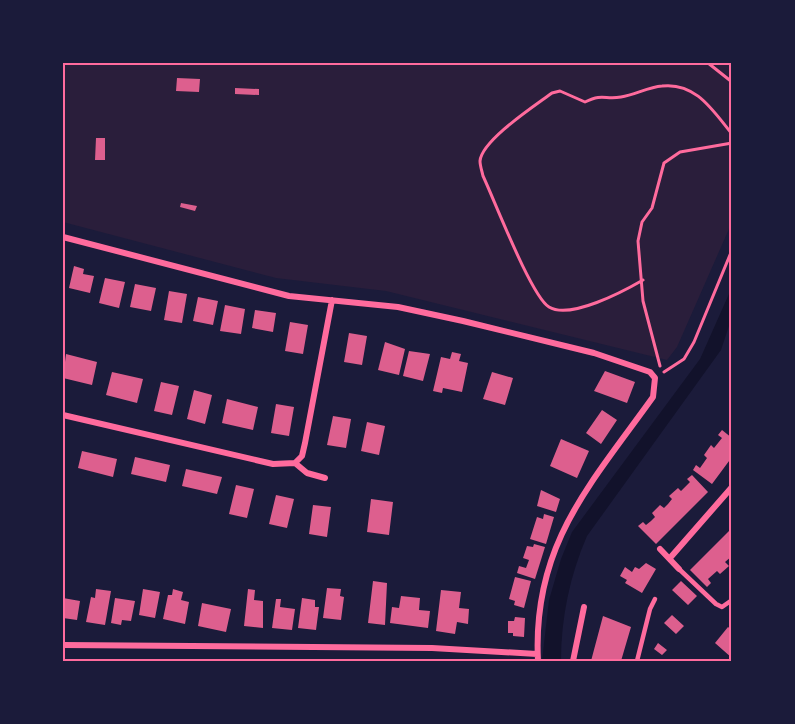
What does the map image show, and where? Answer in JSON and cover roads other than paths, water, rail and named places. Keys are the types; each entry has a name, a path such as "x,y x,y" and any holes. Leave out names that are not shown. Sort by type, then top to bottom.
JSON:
{"street":[{"path":"63,237 289,296 398,307 463,321 594,353 637,366 650,372 655,378 653,397 580,498 561,531 547,569 538,615 537,658 432,648 63,645"},
{"path":"63,416 273,464 295,463 302,456 305,443 332,300"},
{"path":"295,463 307,473 325,478"},
{"path":"670,558 732,487"},
{"path":"660,549 679,569"},
{"path":"573,661 584,607"}],"lane":[{"path":"679,569 716,604 722,607 732,600"},
{"path":"637,661 650,609 655,599"}]}
